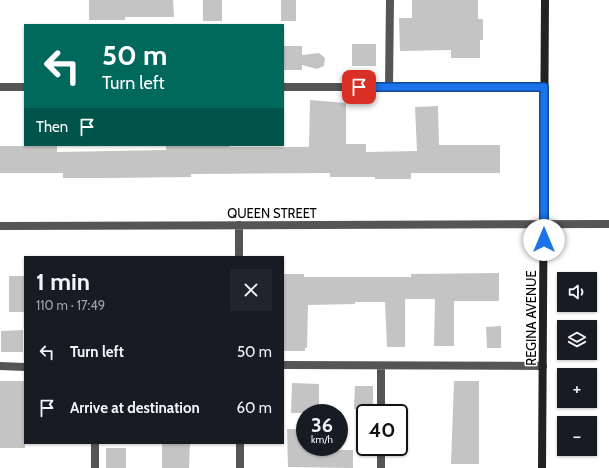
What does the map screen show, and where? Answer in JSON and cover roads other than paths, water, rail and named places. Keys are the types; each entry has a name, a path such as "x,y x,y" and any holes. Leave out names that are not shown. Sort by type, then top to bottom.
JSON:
{"street":[{"path":"389,87 390,0"},
{"name":"REGINA AVENUE","path":"542,468 545,0"},
{"path":"0,86 24,87"},
{"path":"284,87 544,87"},
{"name":"QUEEN STREET","path":"0,226 609,224"},
{"path":"239,225 239,256"},
{"path":"284,365 543,366"},
{"path":"0,366 24,367"},
{"path":"381,366 381,404"},
{"path":"95,444 95,468"},
{"path":"240,444 240,468"},
{"path":"381,456 381,468"}]}
